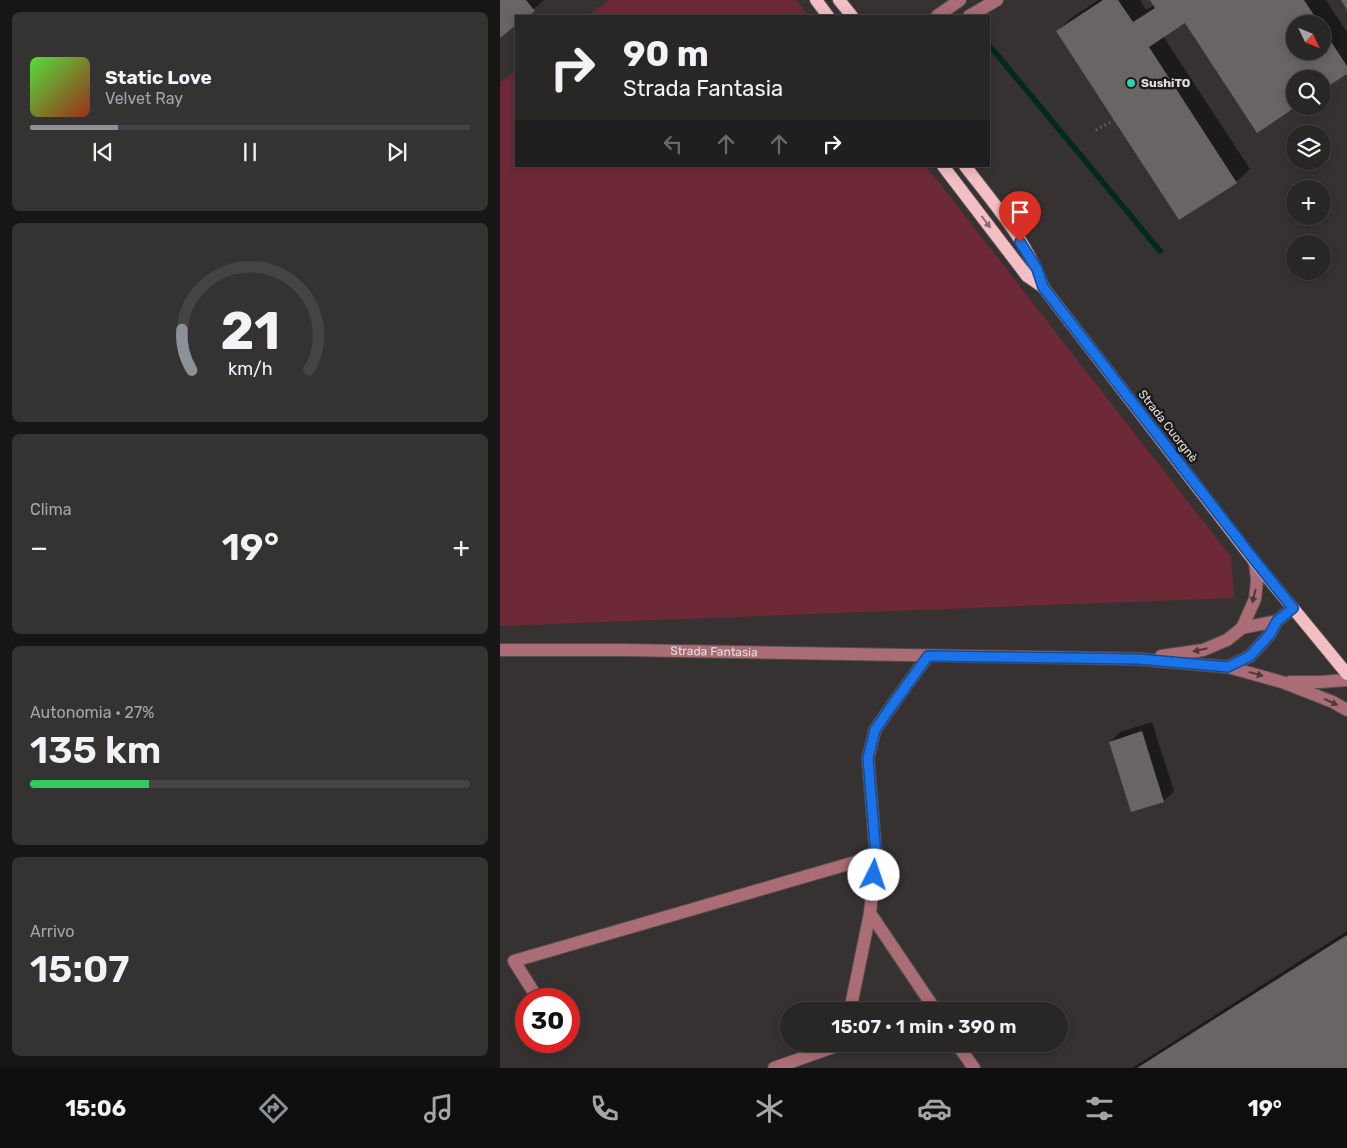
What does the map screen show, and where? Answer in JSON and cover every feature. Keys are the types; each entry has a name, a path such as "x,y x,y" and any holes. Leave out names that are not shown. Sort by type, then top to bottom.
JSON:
{"main road":[{"path":"816,0 827,15"},
{"path":"839,0 851,15"},
{"name":"Strada Cuorgnè","path":"944,167 1027,276 1043,287 1256,562 1347,674"},
{"name":"Strada Cuorgnè","path":"967,167 1012,229 1037,269 1043,287"}],"street":[{"path":"938,15 960,0"},
{"path":"971,15 997,0"},
{"path":"1242,628 1255,599 1257,581 1256,562"},
{"name":"Strada Fantasia","path":"1228,667 1250,656 1270,634 1277,621 1293,608"},
{"name":"Strada Fantasia","path":"1138,659 1203,650 1227,640 1242,628 1277,621"},
{"name":"Strada Fantasia","path":"500,650 625,650 1138,659 1228,667 1282,682 1333,702 1347,710"},
{"path":"852,1002 870,913 876,856 868,758 875,730 928,656"},
{"name":"Strada Fantasia","path":"1282,682 1347,680"},
{"path":"531,988 514,961 876,856"},
{"path":"870,913 930,1002"},
{"path":"774,1068 819,1052"},
{"path":"963,1052 974,1068"}],"path":[{"path":"1096,130 1114,120"}],"shaded area":[{"path":"609,0 796,0 808,15 588,15"},
{"path":"515,71 515,167 927,167 1231,557 1234,598 500,626 500,83"}],"building":[{"path":"500,0 526,0 535,11 529,15 515,15 515,26 500,38"},
{"path":"1103,0 1118,0 1133,22 1155,8 1150,0 1304,0 1314,15 1286,15 1286,60 1331,60 1331,42 1347,66 1347,74 1331,84 1331,70 1286,70 1286,113 1257,133 1185,23 1149,47 1237,183 1179,220 1056,31"},
{"path":"1341,0 1347,0 1347,10"},
{"path":"1142,731 1164,802 1131,812 1109,742"},
{"path":"1347,935 1347,1068 1137,1068"}],"waterway":[{"path":"990,46 1160,251"}],"place":[{"name":"SushiTO","path":"1131,83"}],"route":[{"path":"874,875 876,856 868,758 875,730 928,656 1138,659 1228,667 1250,656 1270,634 1277,621 1293,608 1043,287 1037,269 1020,242"}]}
